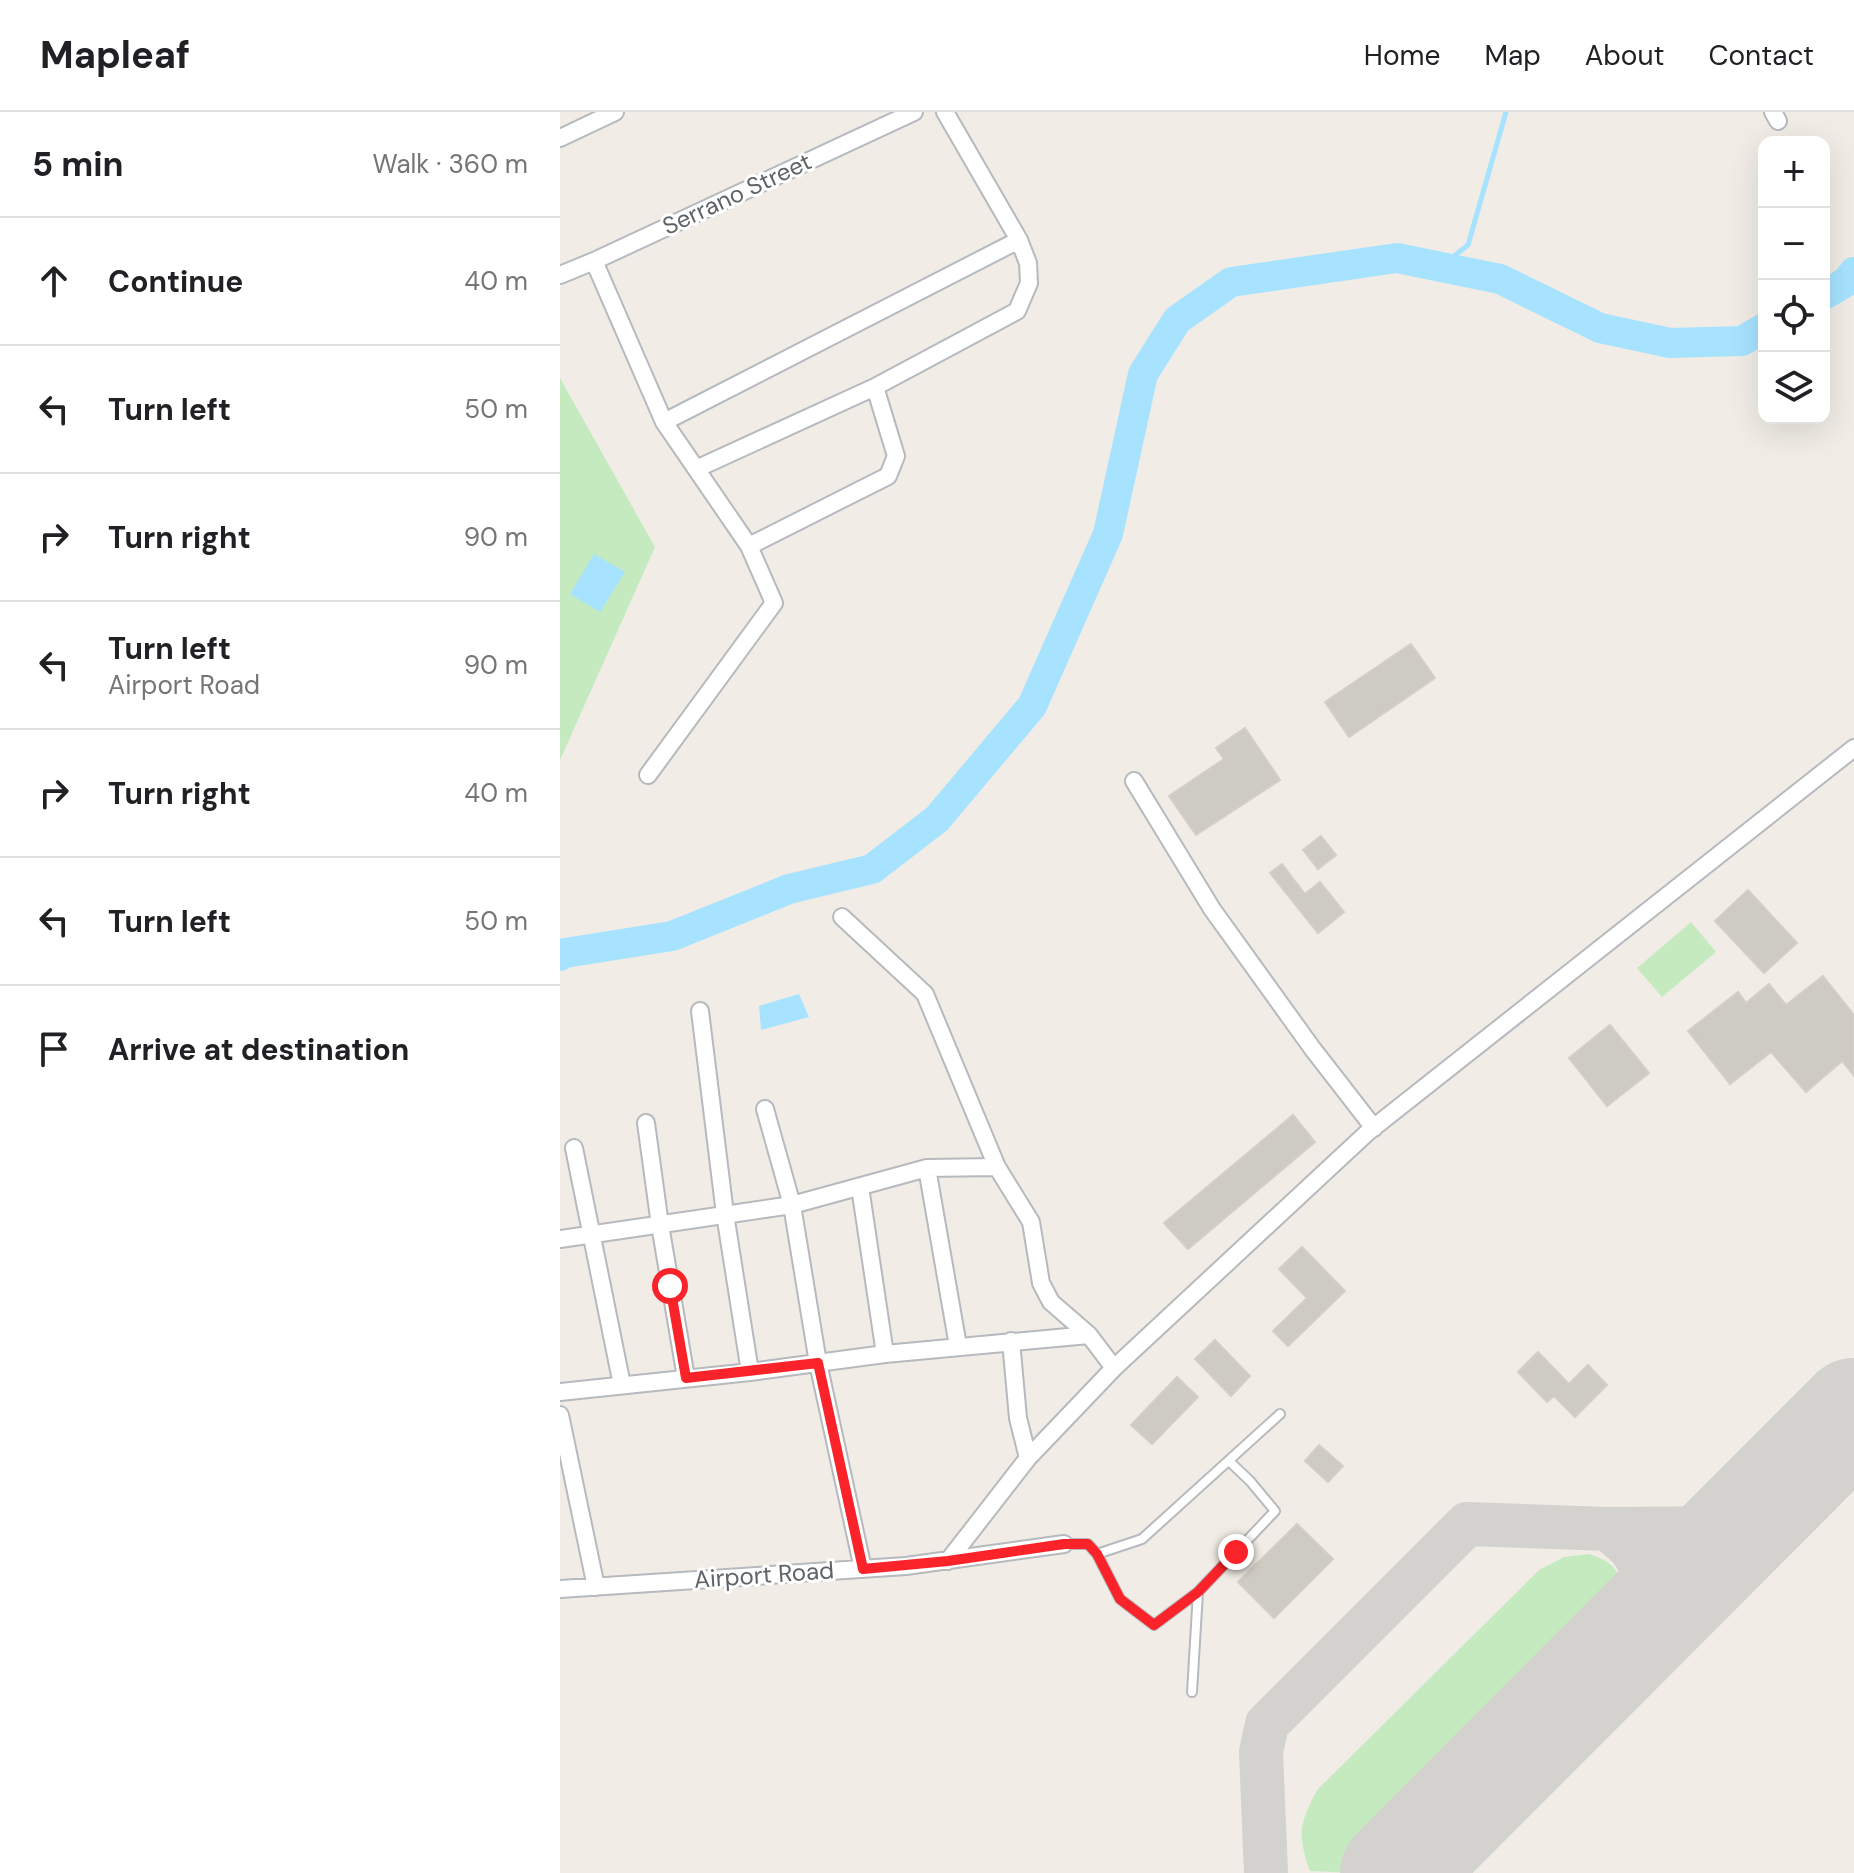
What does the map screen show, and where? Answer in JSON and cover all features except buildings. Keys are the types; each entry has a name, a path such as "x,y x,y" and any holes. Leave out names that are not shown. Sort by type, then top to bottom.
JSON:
{"street":[{"path":"560,138 615,112"},
{"name":"Serrano Street","path":"560,275 914,112"},
{"path":"696,469 875,387 1017,311 1029,283 1028,263 1019,240 945,112"},
{"path":"664,422 1019,240"},
{"path":"594,261 664,422 749,546 774,603 648,775"},
{"path":"749,546 888,476 896,456 875,387"},
{"path":"948,1561 1028,1458 1114,1368 1374,1128 1854,748"},
{"path":"1134,781 1212,909 1374,1128"},
{"path":"842,917 925,994 997,1167 1031,1222 1041,1283 1051,1302 1089,1335 1114,1368"},
{"path":"700,1011 725,1214 750,1372"},
{"path":"765,1109 792,1205 818,1363 863,1569"},
{"path":"646,1123 686,1378"},
{"path":"574,1148 622,1385"},
{"path":"560,1239 792,1205 927,1168 997,1167"},
{"path":"927,1168 958,1346"},
{"path":"860,1187 885,1354"},
{"path":"560,1392 958,1346 1089,1335"},
{"path":"1011,1341 1018,1418 1028,1458"},
{"path":"560,1415 596,1587"},
{"name":"Airport Road","path":"560,1589 863,1569 948,1561 1064,1544"}],"lane":[{"path":"1097,1554 1142,1539 1280,1414"},
{"path":"1064,1544 1088,1544 1097,1554 1120,1599 1154,1625 1198,1592 1275,1511 1229,1461"},
{"path":"1192,1692 1198,1592"}],"green space":[{"path":"560,378 655,547 560,760"},
{"path":"1691,922 1716,952 1662,997 1637,968"},
{"path":"1589,1554 1601,1558 1616,1570 1621,1586 1615,1617 1356,1873 1310,1871 1303,1848 1302,1830 1306,1812 1317,1790 1539,1570 1564,1557"}],"water":[{"path":"594,554 625,572 600,612 570,594"},
{"path":"799,994 809,1017 761,1030 759,1006"}],"waterway":[{"path":"1440,267 1468,245 1506,112"},
{"path":"560,956 672,936 789,889 872,869 937,819 1032,706 1108,534 1143,374 1177,320 1231,282 1397,258 1500,279 1600,328 1670,343 1742,341 1758,332"},
{"path":"1830,291 1846,282 1854,272"}],"taxiway":[{"path":"1266,1873 1261,1752 1267,1724 1467,1524 1608,1529 1740,1528"},
{"path":"1608,1529 1632,1551 1641,1571 1642,1594 1632,1638"}],"runway":[{"path":"1395,1873 1854,1413"}],"route":[{"path":"670,1286 686,1378 818,1363 863,1569 948,1561 1064,1544 1088,1544 1097,1554 1120,1599 1154,1625 1198,1592 1236,1552"}]}
